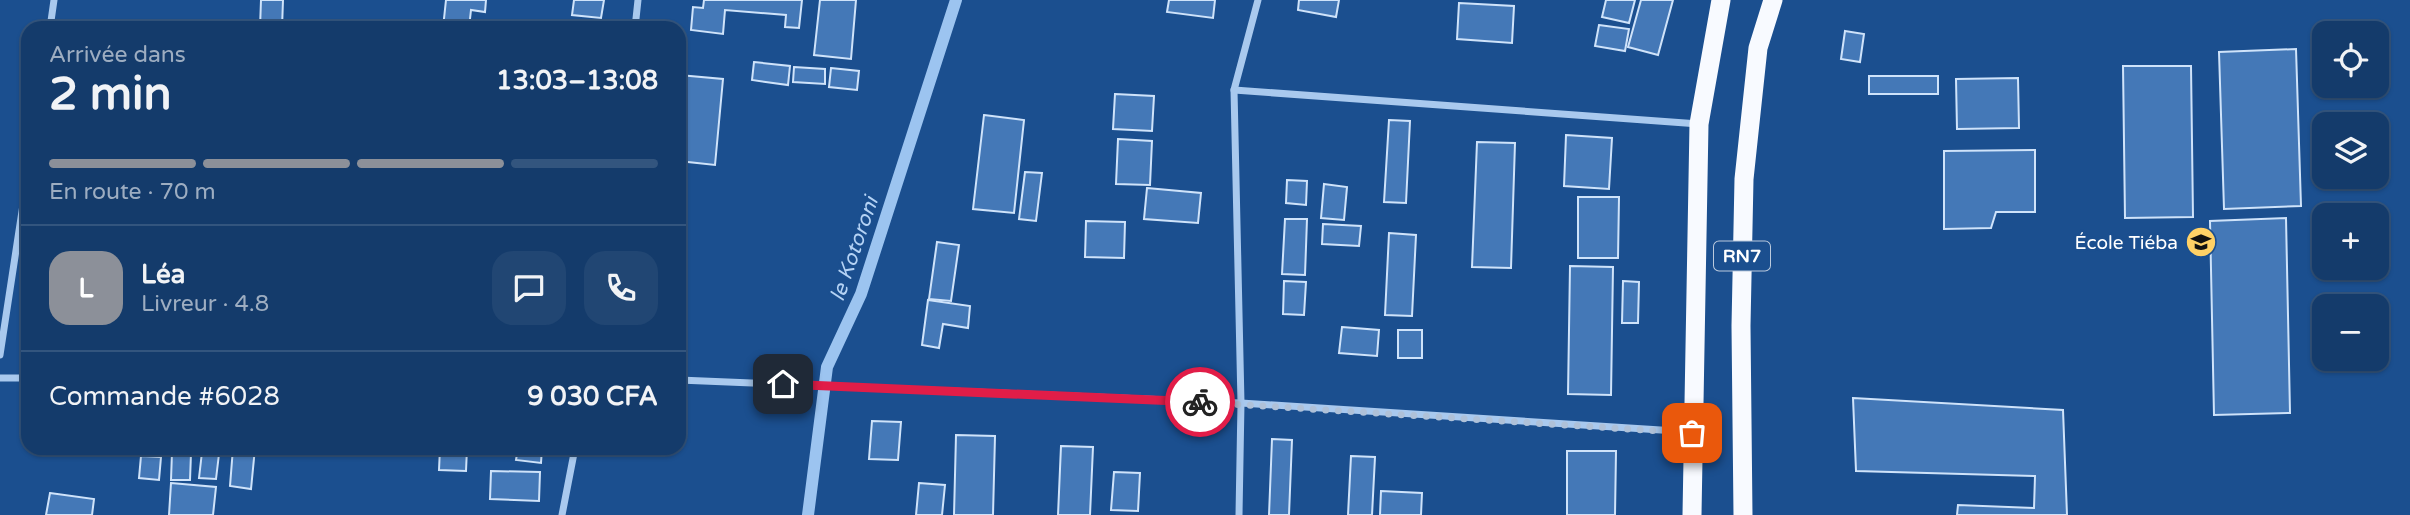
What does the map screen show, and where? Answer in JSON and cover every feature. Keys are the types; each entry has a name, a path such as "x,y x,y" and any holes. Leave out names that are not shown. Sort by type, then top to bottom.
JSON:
{"highway":[{"name":"RN7","path":"1692,515 1699,124 1721,0"},
{"name":"RN7","path":"1743,515 1741,326 1744,179 1758,48 1773,0"}],"street":[{"path":"51,21 54,0"},
{"path":"636,21 638,0"},
{"path":"1239,515 1241,403 1234,90 1258,0"},
{"path":"1234,90 1699,124"},
{"path":"0,355 21,218"},
{"path":"0,378 21,378"},
{"path":"686,380 1241,403 1692,433"},
{"path":"562,515 574,455"}],"building":[{"path":"261,0 283,0 282,21 260,21"},
{"path":"446,0 486,0 485,12 471,10 470,21 444,21"},
{"path":"574,0 604,0 601,18 572,15"},
{"path":"704,0 802,0 799,28 785,27 786,15 725,10 723,34 691,30 693,7 703,8"},
{"path":"820,0 856,0 851,59 814,55"},
{"path":"1169,0 1215,0 1213,18 1167,12"},
{"path":"1299,0 1339,0 1336,17 1298,10"},
{"path":"1606,0 1635,0 1629,23 1602,17"},
{"path":"1641,0 1673,0 1658,55 1628,47"},
{"path":"1459,3 1514,6 1512,43 1457,39"},
{"path":"1599,25 1629,29 1625,51 1595,46"},
{"path":"1845,31 1864,34 1860,62 1841,59"},
{"path":"2296,49 2301,206 2224,209 2219,52"},
{"path":"754,62 790,66 788,85 752,80"},
{"path":"2123,66 2191,66 2193,217 2125,218"},
{"path":"794,67 825,69 825,84 793,82"},
{"path":"831,68 859,71 857,90 829,87"},
{"path":"686,76 723,79 715,165 686,162"},
{"path":"1869,76 1938,76 1938,94 1869,94"},
{"path":"2018,78 2019,128 1957,129 1956,79"},
{"path":"1115,94 1154,96 1152,131 1113,129"},
{"path":"984,115 1024,120 1014,213 973,209"},
{"path":"1389,120 1410,121 1406,203 1384,202"},
{"path":"1566,135 1612,138 1609,189 1564,186"},
{"path":"1118,139 1152,141 1150,185 1116,184"},
{"path":"1477,142 1515,143 1511,268 1472,267"},
{"path":"2035,150 2035,212 1996,212 1991,228 1944,229 1944,151"},
{"path":"1025,172 1042,173 1036,221 1019,219"},
{"path":"1287,180 1307,181 1306,205 1286,203"},
{"path":"1324,184 1347,187 1344,220 1321,218"},
{"path":"1147,188 1201,193 1198,223 1144,219"},
{"path":"1578,197 1619,197 1618,258 1578,258"},
{"path":"2286,218 2290,413 2214,415 2210,221"},
{"path":"1285,219 1307,219 1305,275 1282,274"},
{"path":"1086,221 1125,222 1124,258 1085,257"},
{"path":"1323,224 1361,226 1359,246 1322,244"},
{"path":"1389,233 1416,235 1412,316 1385,315"},
{"path":"937,242 959,245 951,301 929,299"},
{"path":"1570,266 1613,267 1611,395 1568,394"},
{"path":"1284,281 1306,282 1304,315 1283,314"},
{"path":"1623,281 1639,282 1638,323 1622,323"},
{"path":"928,300 970,306 968,328 943,324 939,348 922,345"},
{"path":"1342,327 1379,330 1377,356 1339,353"},
{"path":"1398,330 1422,330 1422,358 1398,358"},
{"path":"1853,398 2063,410 2067,515 1957,515 1958,505 2034,508 2035,476 1856,471"},
{"path":"872,421 901,422 898,460 869,459"},
{"path":"956,435 995,436 993,515 954,515"},
{"path":"1272,439 1292,440 1289,515 1269,515"},
{"path":"1061,446 1093,447 1090,515 1058,515"},
{"path":"1567,451 1616,451 1615,515 1567,515"},
{"path":"172,455 191,455 190,480 171,480"},
{"path":"202,455 219,455 216,479 199,478"},
{"path":"232,455 254,455 251,489 230,486"},
{"path":"440,455 467,455 466,471 439,470"},
{"path":"517,455 542,455 541,463 516,460"},
{"path":"141,456 161,457 159,480 139,478"},
{"path":"1351,456 1375,457 1372,515 1348,515"},
{"path":"491,471 540,472 539,501 490,499"},
{"path":"1114,472 1140,473 1138,511 1111,510"},
{"path":"171,483 216,487 213,515 169,515"},
{"path":"919,483 945,485 942,515 916,515"},
{"path":"1381,491 1422,493 1421,515 1380,515"},
{"path":"50,493 94,499 92,515 46,515"}],"waterway":[{"name":"le Kotoroni","path":"808,515 827,367 861,294 956,0"}],"way so far":[{"path":"1200,402 1692,433"}],"place":[{"name":"École Tiéba","path":"2201,242"}],"route":[{"path":"783,384 1200,402"}]}
